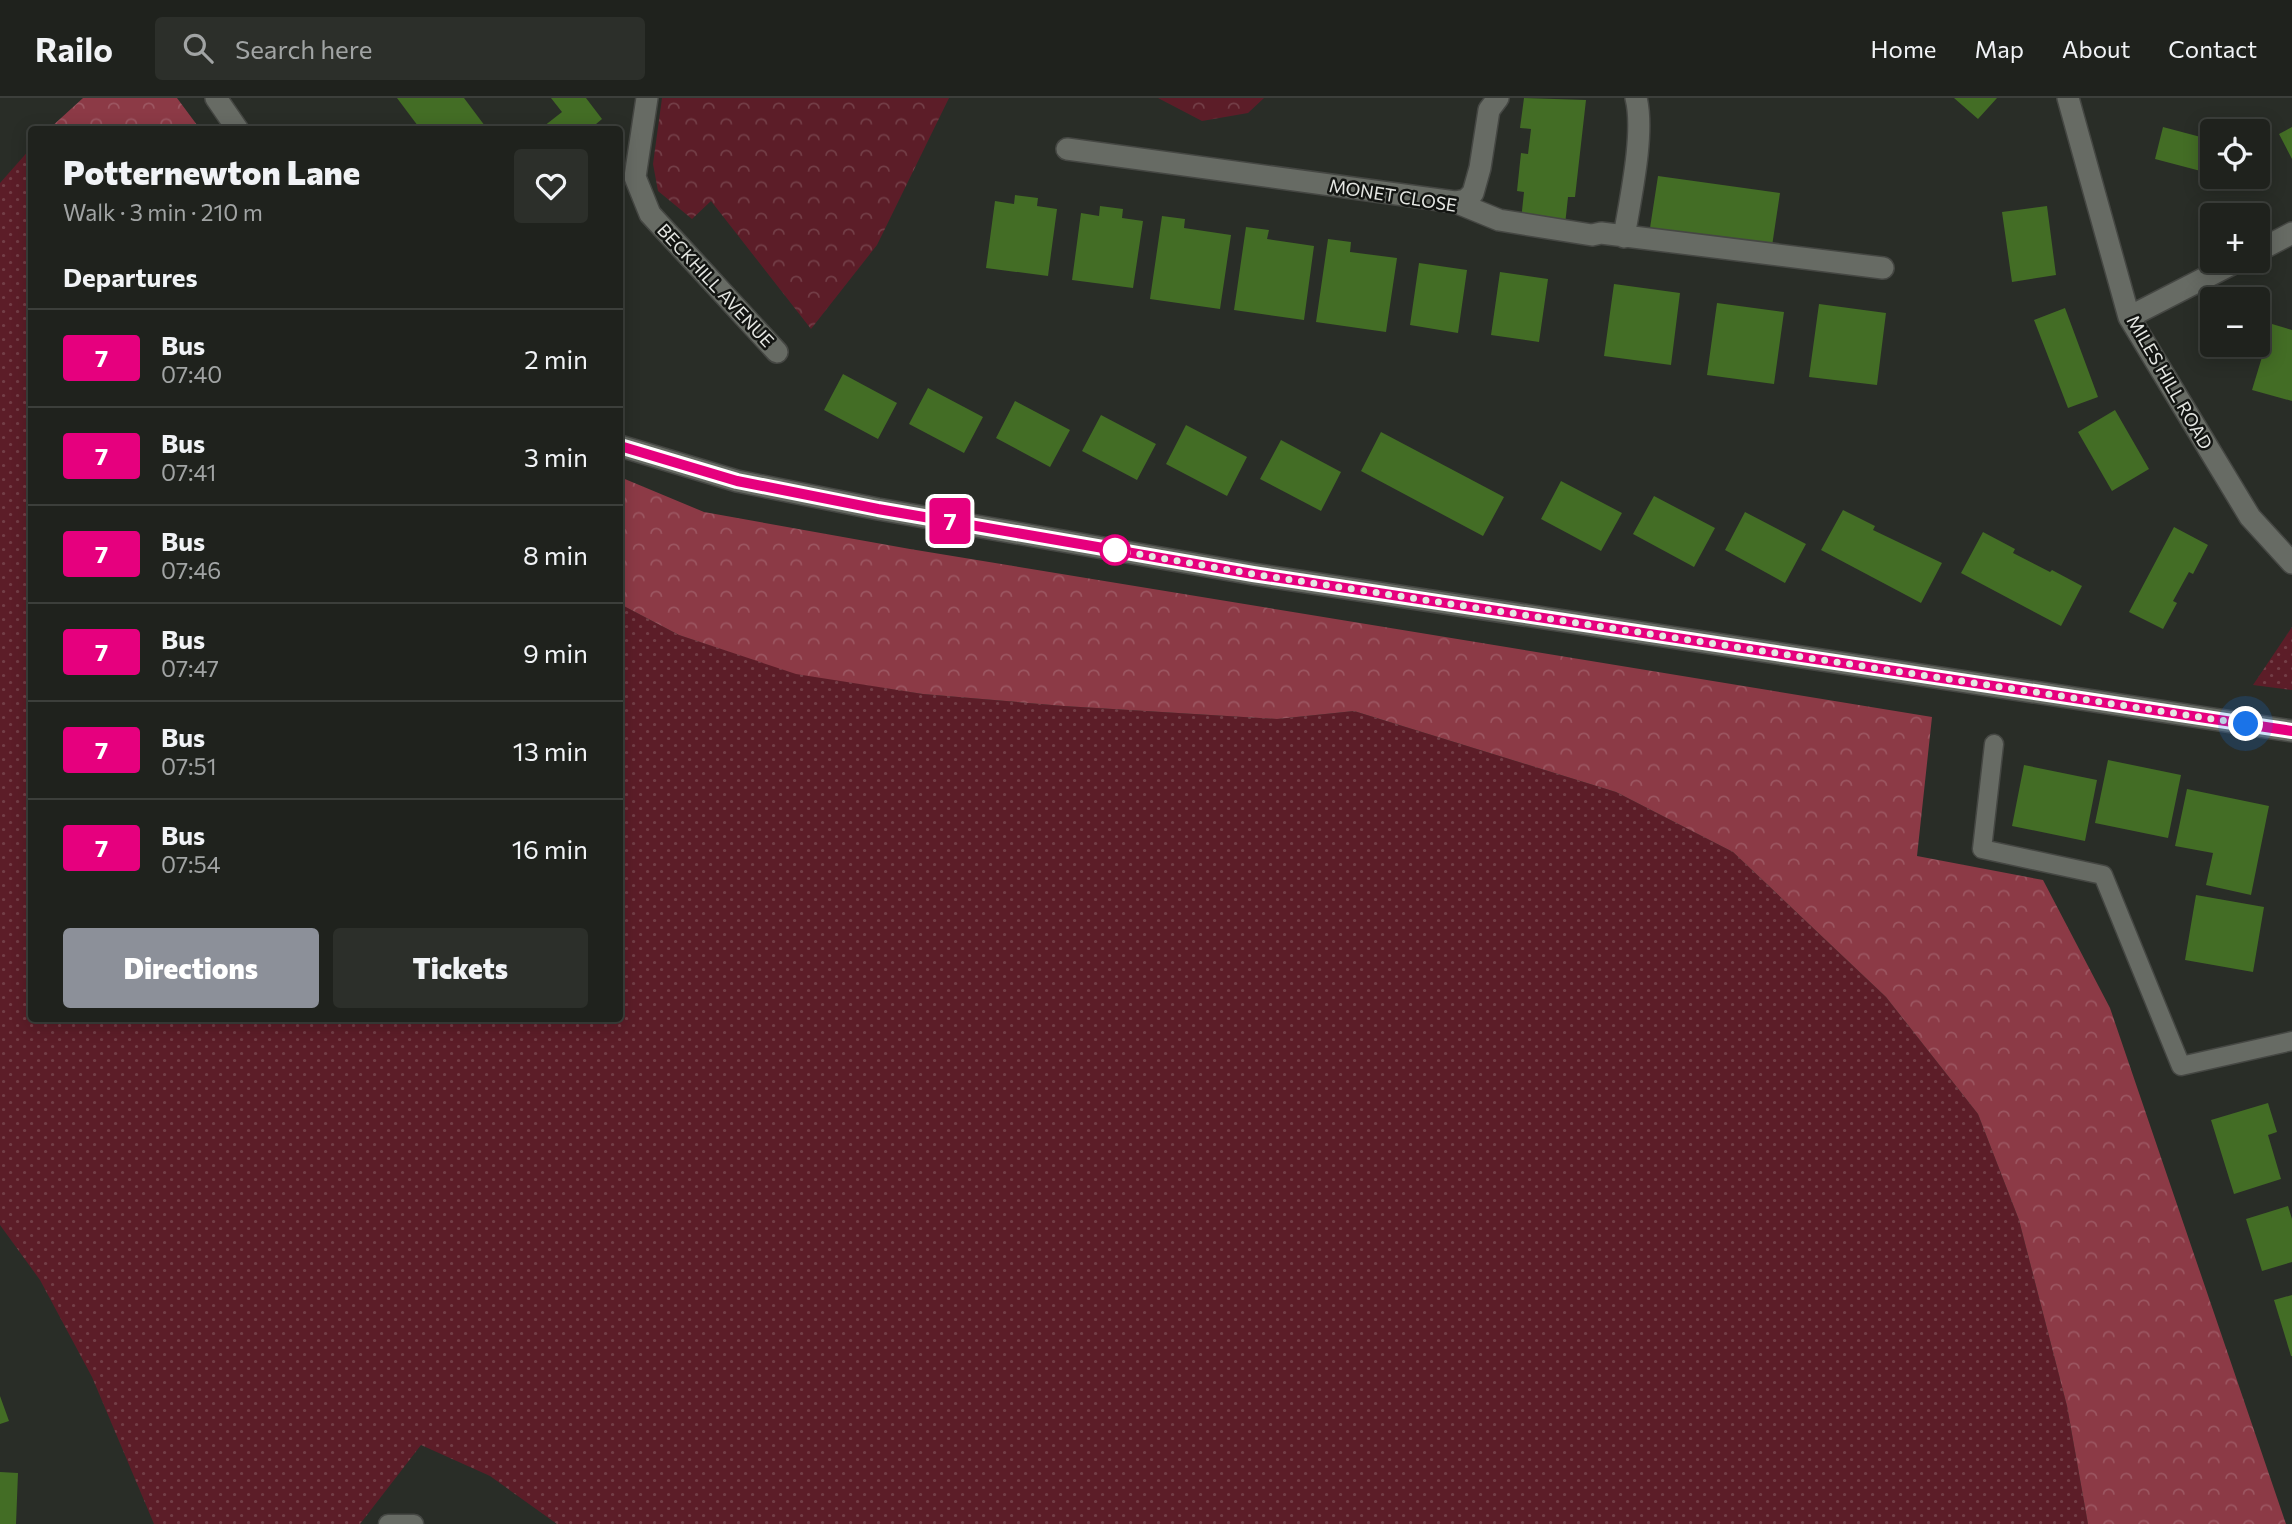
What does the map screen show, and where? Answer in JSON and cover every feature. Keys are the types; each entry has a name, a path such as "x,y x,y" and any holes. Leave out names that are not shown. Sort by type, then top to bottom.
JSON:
{"street":[{"path":"216,98 235,126"},
{"name":"BECKHILL AVENUE","path":"647,98 635,177 650,214 777,352"},
{"path":"1455,202 1466,200 1473,193 1480,168 1489,110 1498,98"},
{"path":"1624,237 1633,182 1639,111 1636,98"},
{"name":"MILES HILL ROAD","path":"2068,98 2129,317 2250,517 2292,563"},
{"name":"MONET CLOSE","path":"1068,149 1455,202 1499,220 1592,235 1601,233 1884,268"},
{"path":"2270,245 2292,233"},
{"path":"2129,317 2215,273"},
{"path":"623,447 737,481 878,509 1253,574 2292,731"}],"lane":[{"path":"1994,744 1982,849 2103,875 2181,1066 2292,1041"},
{"path":"388,1524 414,1524"}],"green space":[{"path":"83,98 177,98 198,126 52,126"},
{"path":"662,98 949,98 877,245 811,329 711,201 692,219 658,191 653,164"},
{"path":"1158,98 1264,98 1248,113 1202,121"},
{"path":"28,151 28,1022 623,1022 623,606 679,635 796,673 923,694 1277,719 1354,711 1616,792 1733,852 1886,997 1978,1114 2019,1220 2067,1406 2088,1524 557,1524 490,1476 421,1445 360,1524 154,1524 92,1377 40,1280 0,1225 0,183"},
{"path":"623,478 704,512 910,549 1932,717 1917,856 2043,880 2110,1008 2286,1524 2088,1524 2067,1406 2019,1220 1978,1114 1886,997 1733,852 1616,792 1354,711 1277,719 923,694 796,674 679,635 623,606"},
{"path":"2292,627 2292,690 2253,685"}],"building":[{"path":"397,98 464,98 485,126 418,126"},
{"path":"551,98 586,98 602,119 594,126 544,126 562,112"},
{"path":"1524,98 1586,100 1575,197 1568,197 1565,225 1521,220 1524,192 1517,191 1521,153 1528,154 1531,129 1520,128"},
{"path":"1954,98 1997,98 1978,119"},
{"path":"2163,127 2200,137 2200,171 2155,159"},
{"path":"2292,127 2292,159 2279,134"},
{"path":"1658,176 1780,193 1772,246 1650,228"},
{"path":"1015,195 1038,198 1037,206 1057,209 1048,276 986,268 995,201 1014,204"},
{"path":"1100,206 1123,209 1122,218 1143,221 1133,288 1072,280 1081,213 1099,216"},
{"path":"2047,206 2056,275 2012,282 2002,212"},
{"path":"1162,216 1185,219 1184,228 1231,235 1220,309 1150,299"},
{"path":"1246,227 1269,230 1267,239 1314,246 1304,320 1234,310"},
{"path":"1328,239 1351,242 1350,252 1397,258 1386,332 1316,322"},
{"path":"1419,263 1467,270 1458,333 1410,325"},
{"path":"1500,272 1548,279 1539,342 1491,335"},
{"path":"1614,284 1680,293 1671,365 1604,356"},
{"path":"1717,303 1784,312 1774,384 1707,375"},
{"path":"1819,304 1886,313 1877,385 1809,377"},
{"path":"2065,308 2098,397 2068,408 2034,320"},
{"path":"2272,324 2292,330 2292,401 2252,390 2262,357 2270,357"},
{"path":"843,374 897,403 878,439 824,410"},
{"path":"928,388 983,417 964,453 909,424"},
{"path":"1015,401 1070,430 1050,467 996,438"},
{"path":"2115,410 2149,469 2112,491 2078,432"},
{"path":"1101,415 1156,444 1137,480 1082,451"},
{"path":"1186,425 1247,457 1227,496 1166,464"},
{"path":"1381,432 1504,497 1483,536 1361,471"},
{"path":"1281,440 1341,472 1321,511 1260,479"},
{"path":"1561,481 1622,513 1601,551 1541,519"},
{"path":"1654,496 1715,528 1694,567 1633,534"},
{"path":"1843,510 1875,526 1873,530 1942,563 1921,603 1821,550"},
{"path":"1745,512 1806,544 1785,583 1725,550"},
{"path":"2174,527 2208,545 2193,574 2189,572 2173,601 2177,603 2163,629 2129,612"},
{"path":"1983,532 2015,549 2013,553 2082,586 2061,626 1961,573"},
{"path":"2108,760 2181,775 2168,838 2095,823"},
{"path":"2024,765 2097,780 2085,841 2012,826"},
{"path":"2187,789 2269,806 2251,895 2206,885 2213,853 2175,846"},
{"path":"2196,895 2264,907 2253,972 2185,960"},
{"path":"2268,1103 2277,1132 2268,1135 2281,1179 2234,1194 2211,1120"},
{"path":"2288,1206 2292,1219 2292,1262 2262,1271 2246,1219"},
{"path":"2292,1295 2292,1356 2291,1356 2274,1300"},
{"path":"0,1396 9,1421 0,1424"},
{"path":"0,1472 18,1473 16,1524 0,1524"}],"bus line":[{"name":"7","path":"623,447 737,481 878,509 1253,574 2292,731"}],"route":[{"path":"1115,550 1253,574 2246,724"}]}
